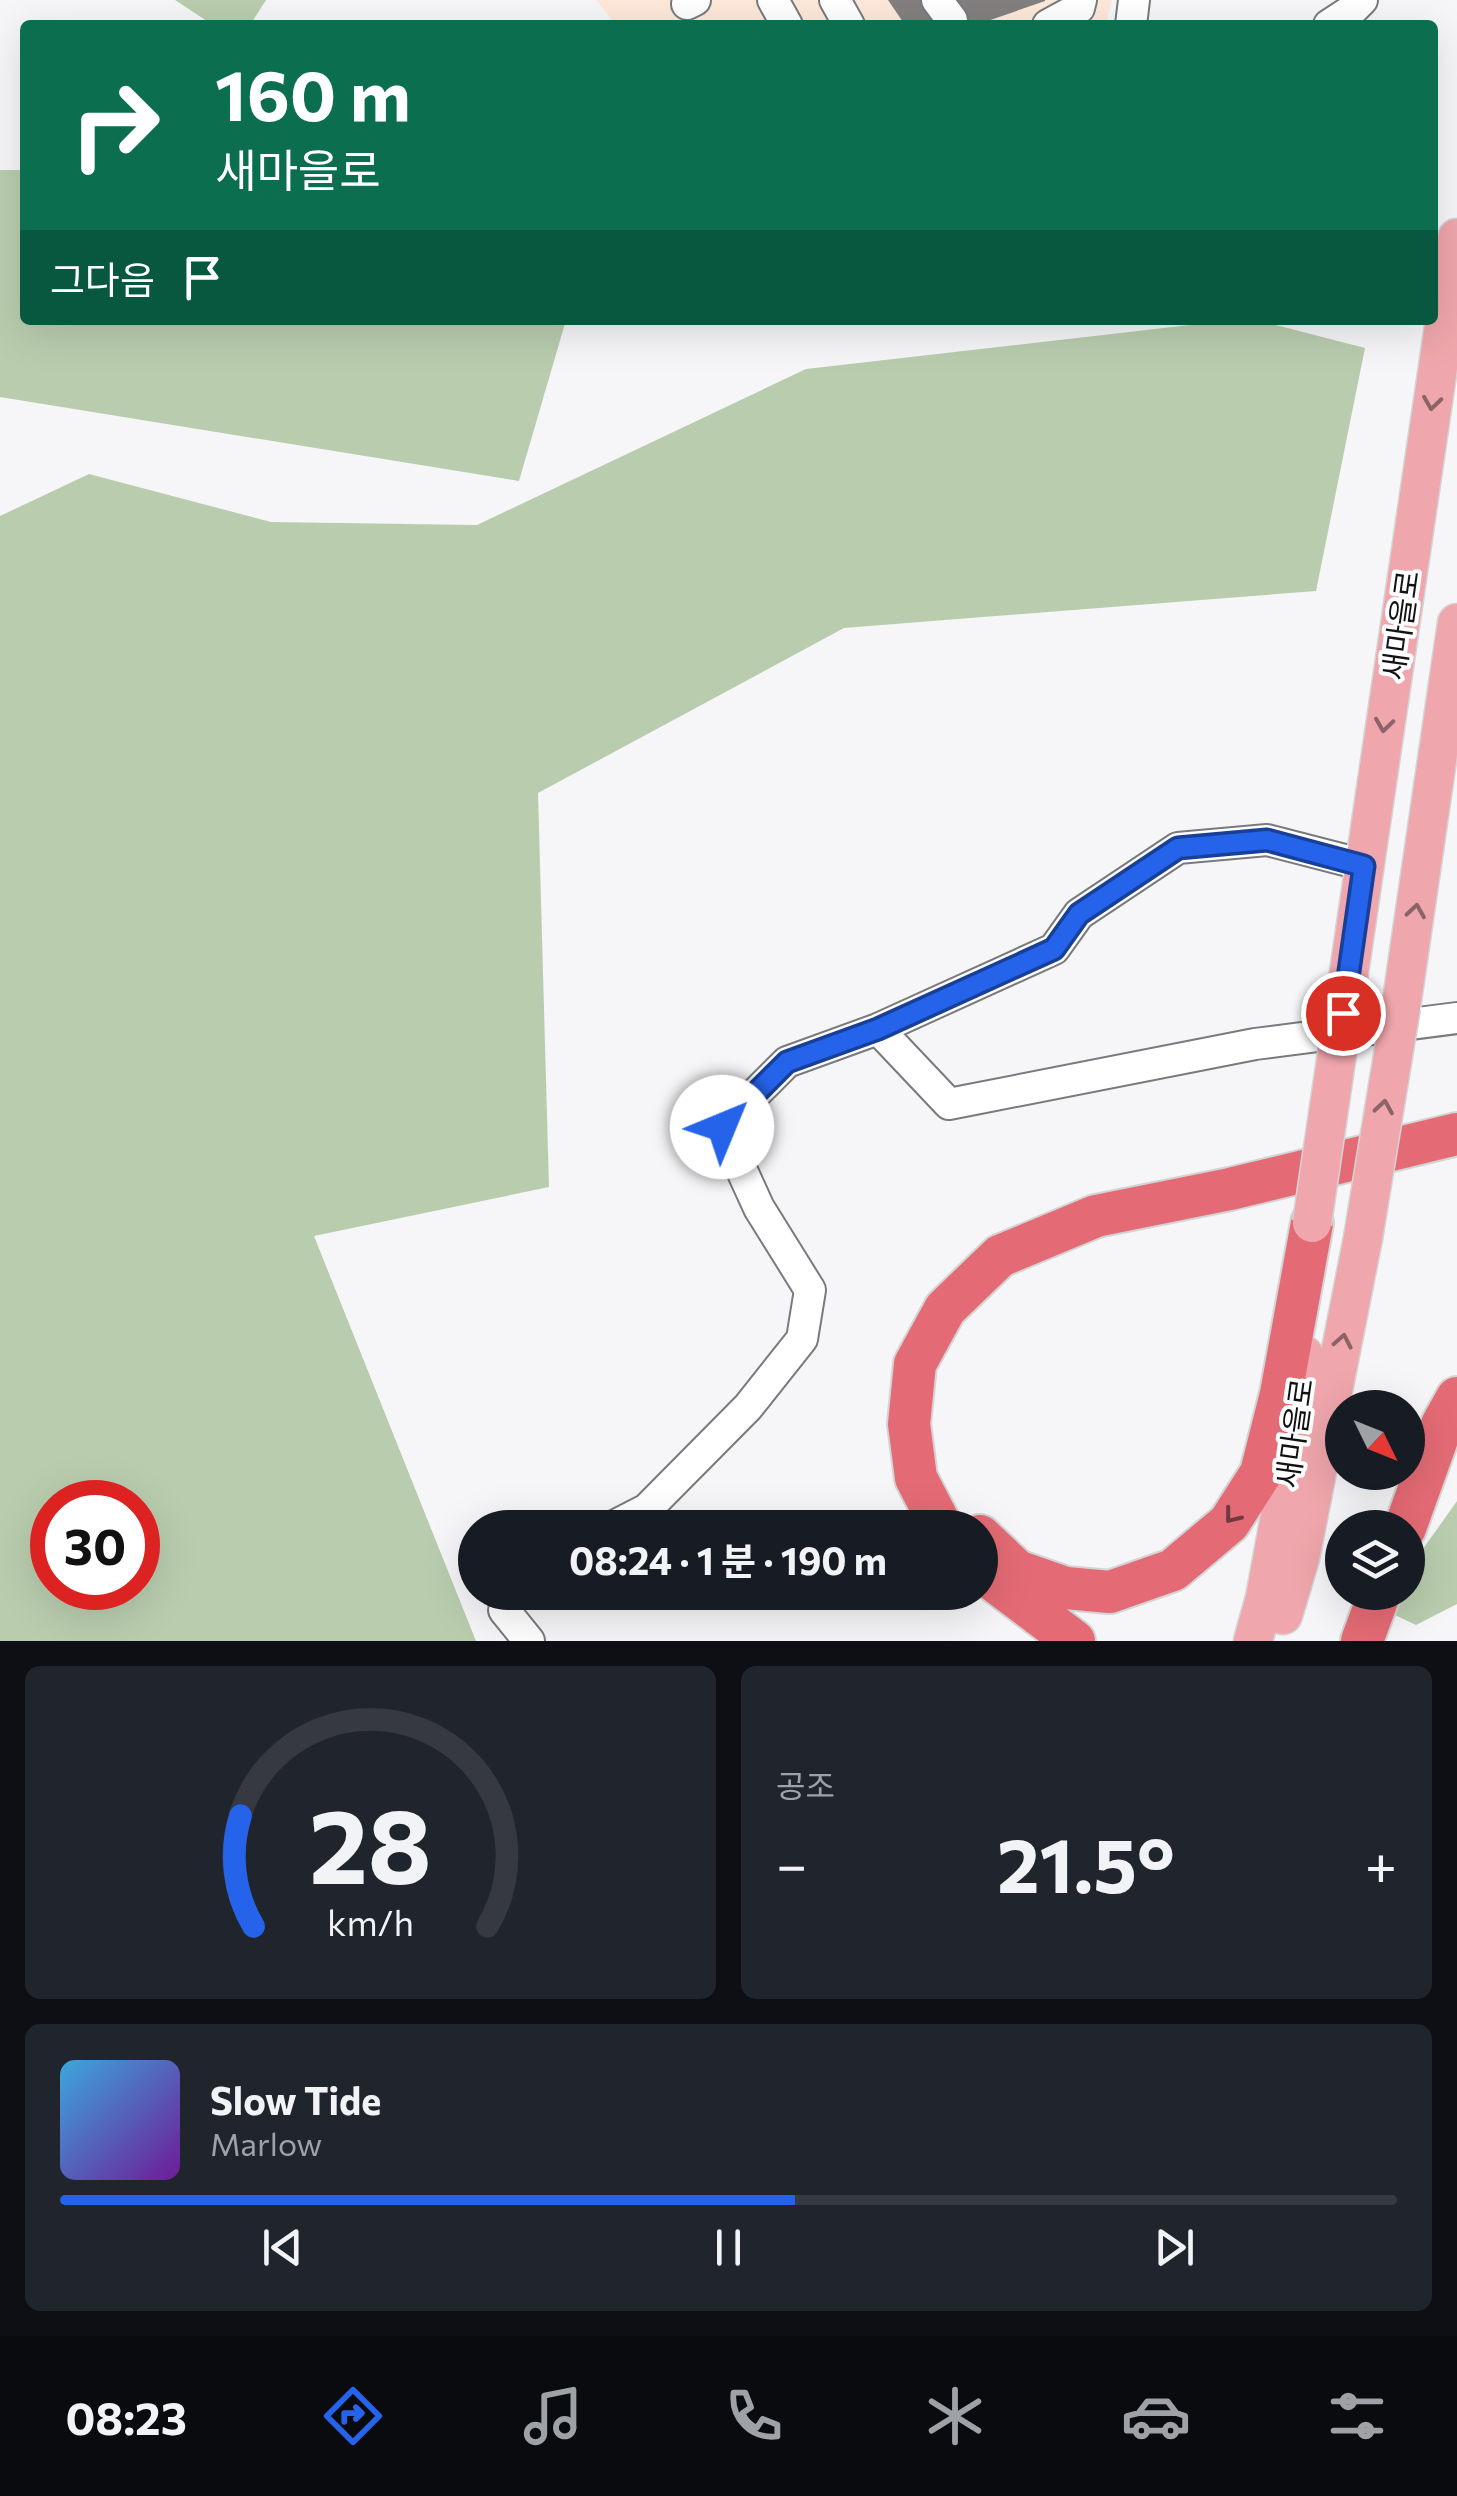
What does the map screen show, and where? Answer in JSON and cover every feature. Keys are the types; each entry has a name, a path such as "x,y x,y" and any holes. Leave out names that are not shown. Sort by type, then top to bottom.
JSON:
{"highway":[{"path":"933,1510 916,1478 909,1424 916,1364 945,1309 1000,1256 1096,1216 1230,1189 1457,1134"},
{"path":"958,1510 943,1491 932,1464 934,1400 940,1377 958,1341 984,1307 1035,1258 1126,1229 1274,1204 1457,1164"},
{"path":"998,1554 1017,1572 1066,1588 1110,1592 1174,1570 1229,1522 1262,1473 1281,1394 1312,1223"},
{"path":"1411,1510 1442,1425 1457,1398"},
{"path":"998,1584 1074,1641"},
{"path":"1362,1641 1373,1610"}],"main road":[{"name":"새마을로","path":"1253,1641 1265,1598 1300,1408 1312,1223 1457,238"},
{"name":"새마을로","path":"1276,1641 1300,1558 1363,1238 1418,901 1457,623"}],"street":[{"path":"1057,20 1078,8 1080,0"},
{"path":"1337,20 1362,0"},
{"path":"645,1510 748,1407 802,1340 810,1290 759,1208 722,1127 787,1062 878,1029 1054,949 1079,914 1178,848 1267,840 1364,866"},
{"path":"878,1029 948,1104 1254,1044 1457,1018"},
{"path":"504,1610 529,1641"}],"shaded area":[{"path":"596,0 1112,0 1107,20 612,20"}],"green space":[{"path":"175,0 266,0 253,20 205,20"},
{"path":"0,170 20,170 20,325 565,325 519,481 0,397"},
{"path":"1189,325 1275,325 1365,348 1316,591 844,628 538,793 549,1187 314,1236 458,1596 458,1610 464,1610 476,1641 0,1641 0,516 89,474 271,522 477,525 806,369"},
{"path":"1457,1501 1457,1604 1416,1625 1384,1610 1425,1610 1425,1546"}],"building":[{"path":"888,0 1045,0 990,20 902,20"}],"route":[{"path":"722,1127 787,1062 878,1029 1054,949 1079,914 1178,848 1267,840 1364,866 1343,1013"}]}
